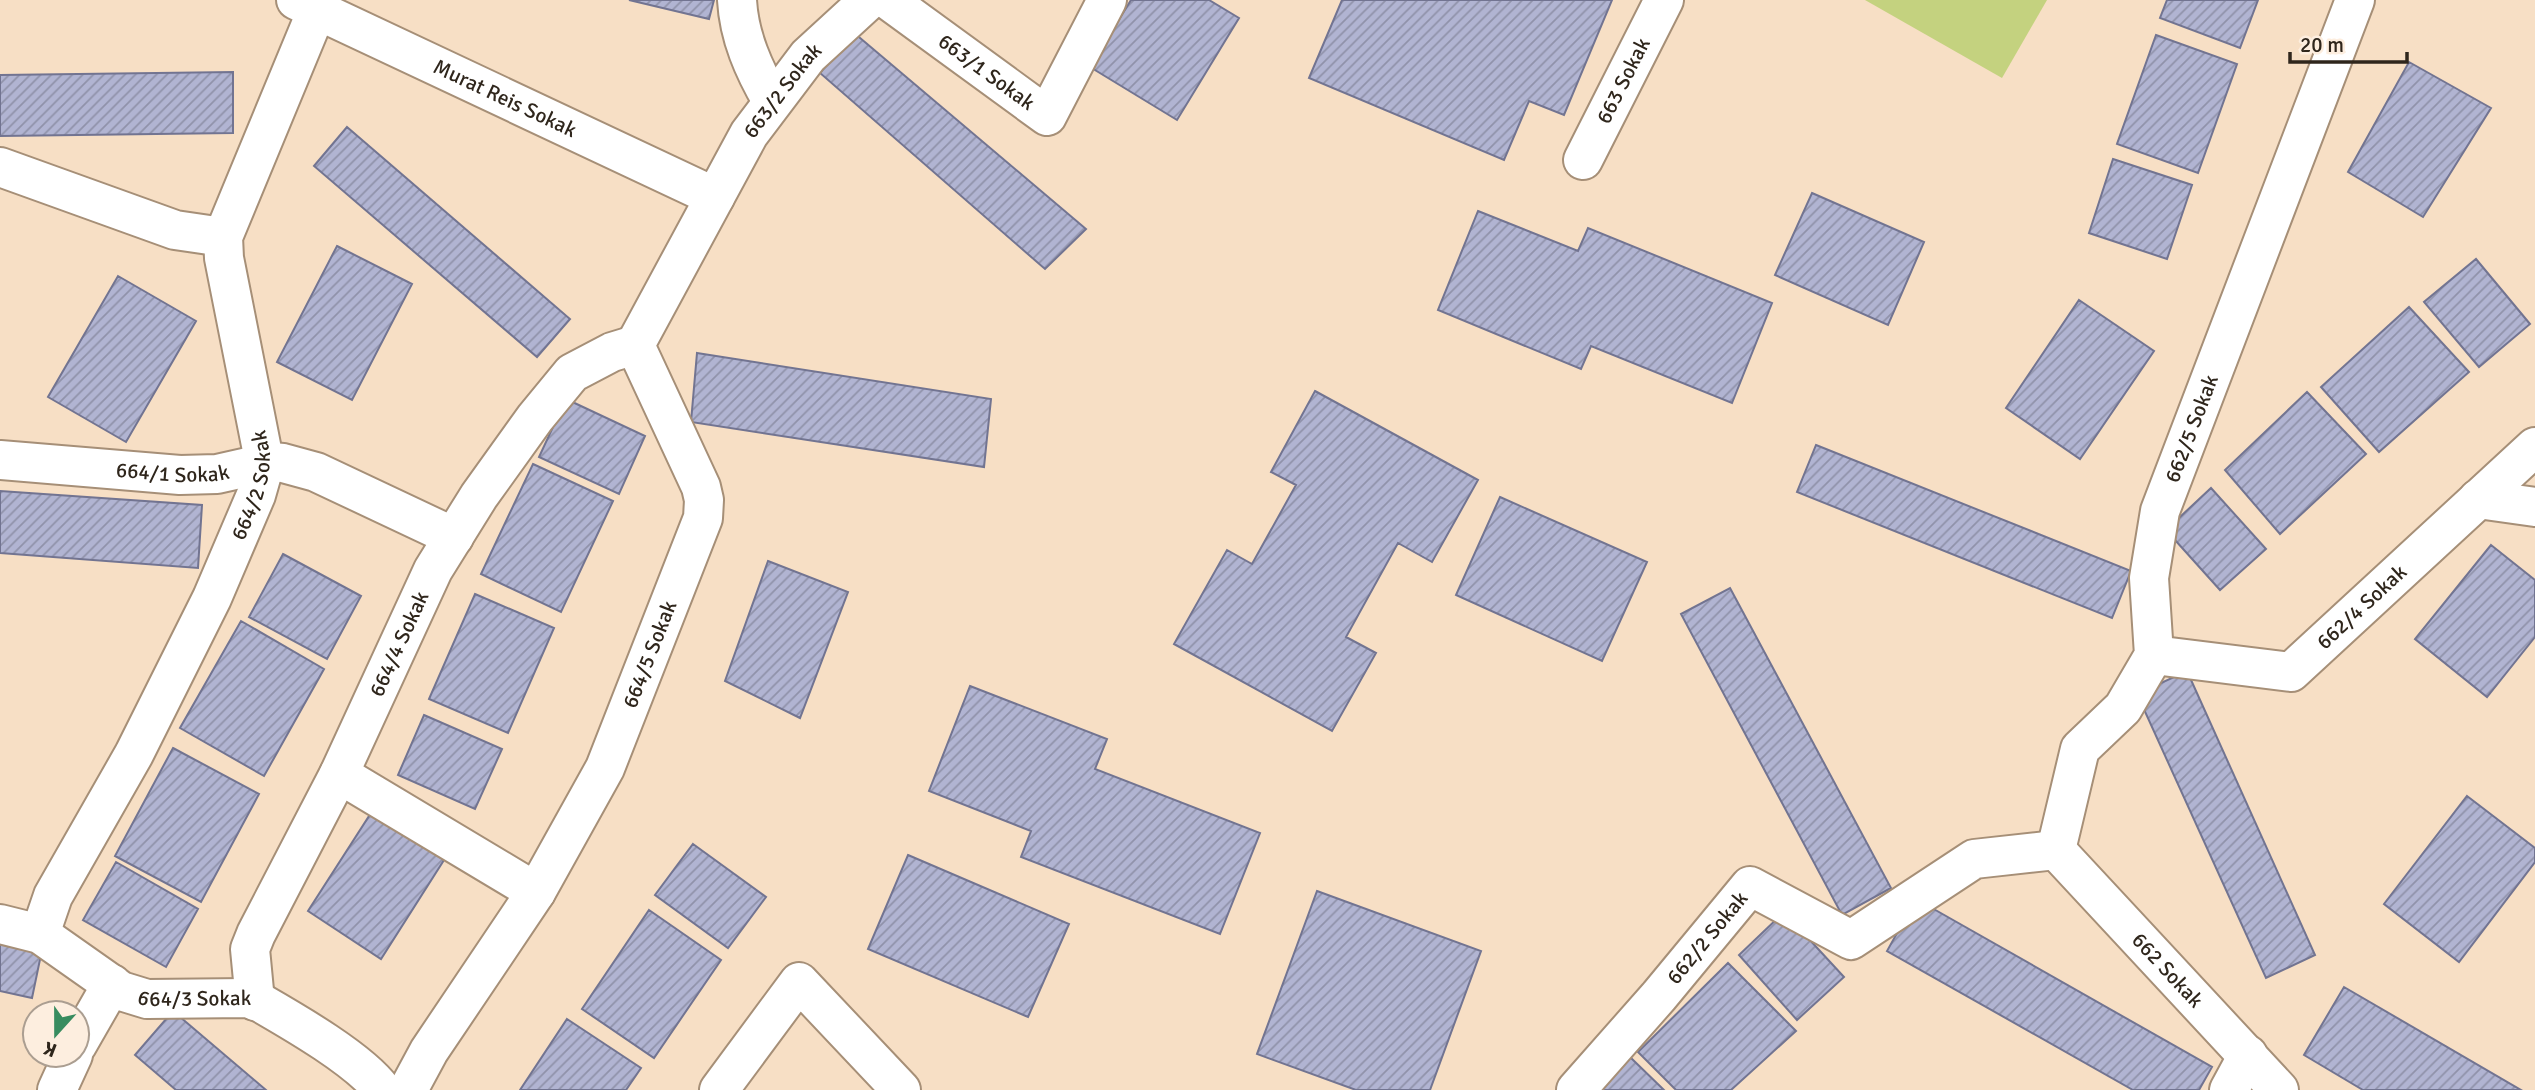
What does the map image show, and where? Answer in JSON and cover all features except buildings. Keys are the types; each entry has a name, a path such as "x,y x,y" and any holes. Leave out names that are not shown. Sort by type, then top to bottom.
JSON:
{"street":[{"path":"737,0 749,55 772,102"},
{"name":"663/2 Sokak","path":"715,197 749,134 772,102 808,56 869,0"},
{"name":"663/1 Sokak","path":"888,0 1047,116 1107,0"},
{"name":"663 Sokak","path":"1583,160 1664,0"},
{"name":"662/5 Sokak","path":"2154,655 2149,578 2160,511 2355,0"},
{"name":"Murat Reis Sokak","path":"307,5 715,197"},
{"name":"664/2 Sokak","path":"40,934 53,896 134,754 212,598 256,495 263,455 224,258 223,237 307,5"},
{"path":"0,167 175,230 223,237"},
{"path":"635,345 715,197"},
{"name":"664/4 Sokak","path":"255,1001 250,949 340,774 433,570 535,418 572,373 611,352 635,345"},
{"name":"664/5 Sokak","path":"408,1090 429,1051 536,892 591,795 614,750 703,518 704,500 701,487 635,345"},
{"name":"662/4 Sokak","path":"2154,655 2291,672 2535,447"},
{"name":"664/1 Sokak","path":"0,460 180,475 217,474 262,464 284,463 316,472 454,537"},
{"path":"2478,499 2535,507"},
{"path":"2056,850 2080,749 2123,708 2154,655"},
{"path":"340,774 536,892"},
{"name":"662 Sokak","path":"2056,850 2279,1090"},
{"name":"662/2 Sokak","path":"1576,1090 1659,996 1750,886 1851,940 1974,859 2056,850"},
{"name":"664/3 Sokak","path":"0,925 40,934 121,991 147,999 236,998 255,1001 352,1061 375,1080 382,1090"},
{"path":"719,1090 799,982 901,1090"},
{"path":"91,1020 111,984"},
{"path":"2229,1090 2248,1055"},
{"path":"57,1090 67,1069"}],"green space":[{"path":"1865,0 2047,0 2002,78"}]}
